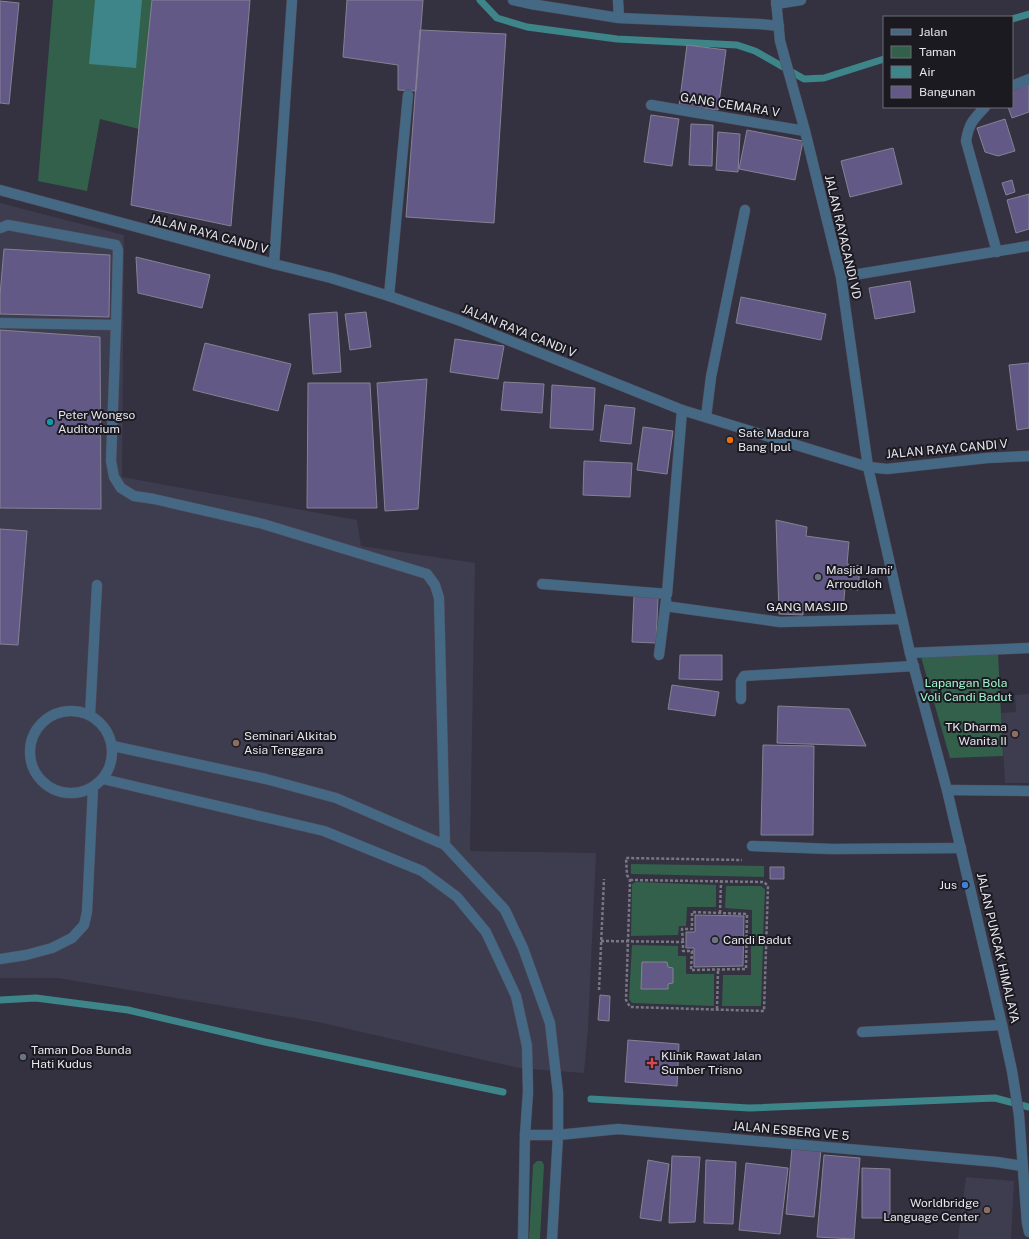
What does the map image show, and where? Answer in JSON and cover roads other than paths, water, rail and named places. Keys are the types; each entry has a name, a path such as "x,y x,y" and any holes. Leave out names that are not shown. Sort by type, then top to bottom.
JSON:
{"street":[{"path":"274,264 292,0"},
{"path":"513,0 619,18 778,26"},
{"path":"618,0 619,18"},
{"path":"776,2 801,0"},
{"name":"JALAN RAYACANDI VD","path":"776,2 780,41 805,131 841,277 868,467 902,619"},
{"path":"1013,86 1029,79"},
{"path":"389,296 408,95"},
{"name":"GANG CEMARA V","path":"650,105 805,131"},
{"path":"984,108 968,128 966,141 996,252"},
{"name":"JALAN RAYA CANDI V","path":"0,190 331,278 389,296 458,320 682,410 868,467 887,469 987,458 1029,456"},
{"path":"706,417 711,377 745,210"},
{"path":"0,228 8,225 116,245 118,250 111,461 114,477 121,488 134,496 154,499 270,526 427,574 435,585 439,598 445,845"},
{"path":"841,277 1029,246"},
{"path":"0,323 116,325"},
{"path":"659,655 667,594 682,410"},
{"path":"542,584 667,594"},
{"path":"90,715 97,585"},
{"name":"GANG MASJID","path":"665,606 780,622 902,619"},
{"name":"JALAN PUNCAK HIMALAYA","path":"902,619 947,790 1002,1025 1019,1115 1022,1166 1029,1232"},
{"path":"910,653 1029,648"},
{"path":"741,699 741,681 744,676 914,666"},
{"path":"62,711 76,711 90,715 101,723 113,746 109,769 103,779 93,788 79,793 65,793 51,788 40,780 36,774 30,754 32,740 38,727 49,717 62,711"},
{"path":"113,746 266,779 336,798 445,845 505,910 523,948 550,1023 558,1093 558,1135 552,1239"},
{"path":"103,779 324,831 422,871 457,897 486,932 516,996 527,1046 528,1092 525,1135 522,1239"},
{"path":"0,959 26,955 52,948 72,938 84,925 88,912 93,788"},
{"path":"947,790 1029,791"},
{"path":"752,846 832,849 961,848"},
{"path":"862,1032 1002,1025"},
{"name":"JALAN ESBERG VE 5","path":"525,1135 558,1135 618,1129 997,1162 1022,1166"}],"water":[{"path":"95,0 142,0 136,68 89,64"}],"waterway":[{"path":"480,0 497,18 527,27 617,39 737,45 755,51 804,79 824,78 883,59"},
{"path":"1013,19 1029,14"},
{"path":"0,1000 36,998 128,1010 265,1042 503,1092"},
{"path":"591,1099 749,1108 995,1098 1029,1107"}],"place":[{"name":"Peter Wongso Auditorium","path":"50,422"},
{"name":"Sate Madura Bang Ipul","path":"730,440"},
{"name":"Masjid Jami' Arroudloh","path":"818,577"},
{"name":"TK Dharma Wanita II","path":"1015,734"},
{"name":"Seminari Alkitab Asia Tenggara","path":"236,743"},
{"name":"Jus","path":"965,885"},
{"name":"Candi Badut","path":"715,940"},
{"name":"Taman Doa Bunda Hati Kudus","path":"23,1057"},
{"name":"Klinik Rawat Jalan Sumber Trisno","path":"652,1063"},
{"name":"Worldbridge Language Center","path":"987,1210"}],"park label":[{"name":"Lapangan Bola Voli Candi Badut","path":"966,690"}]}
